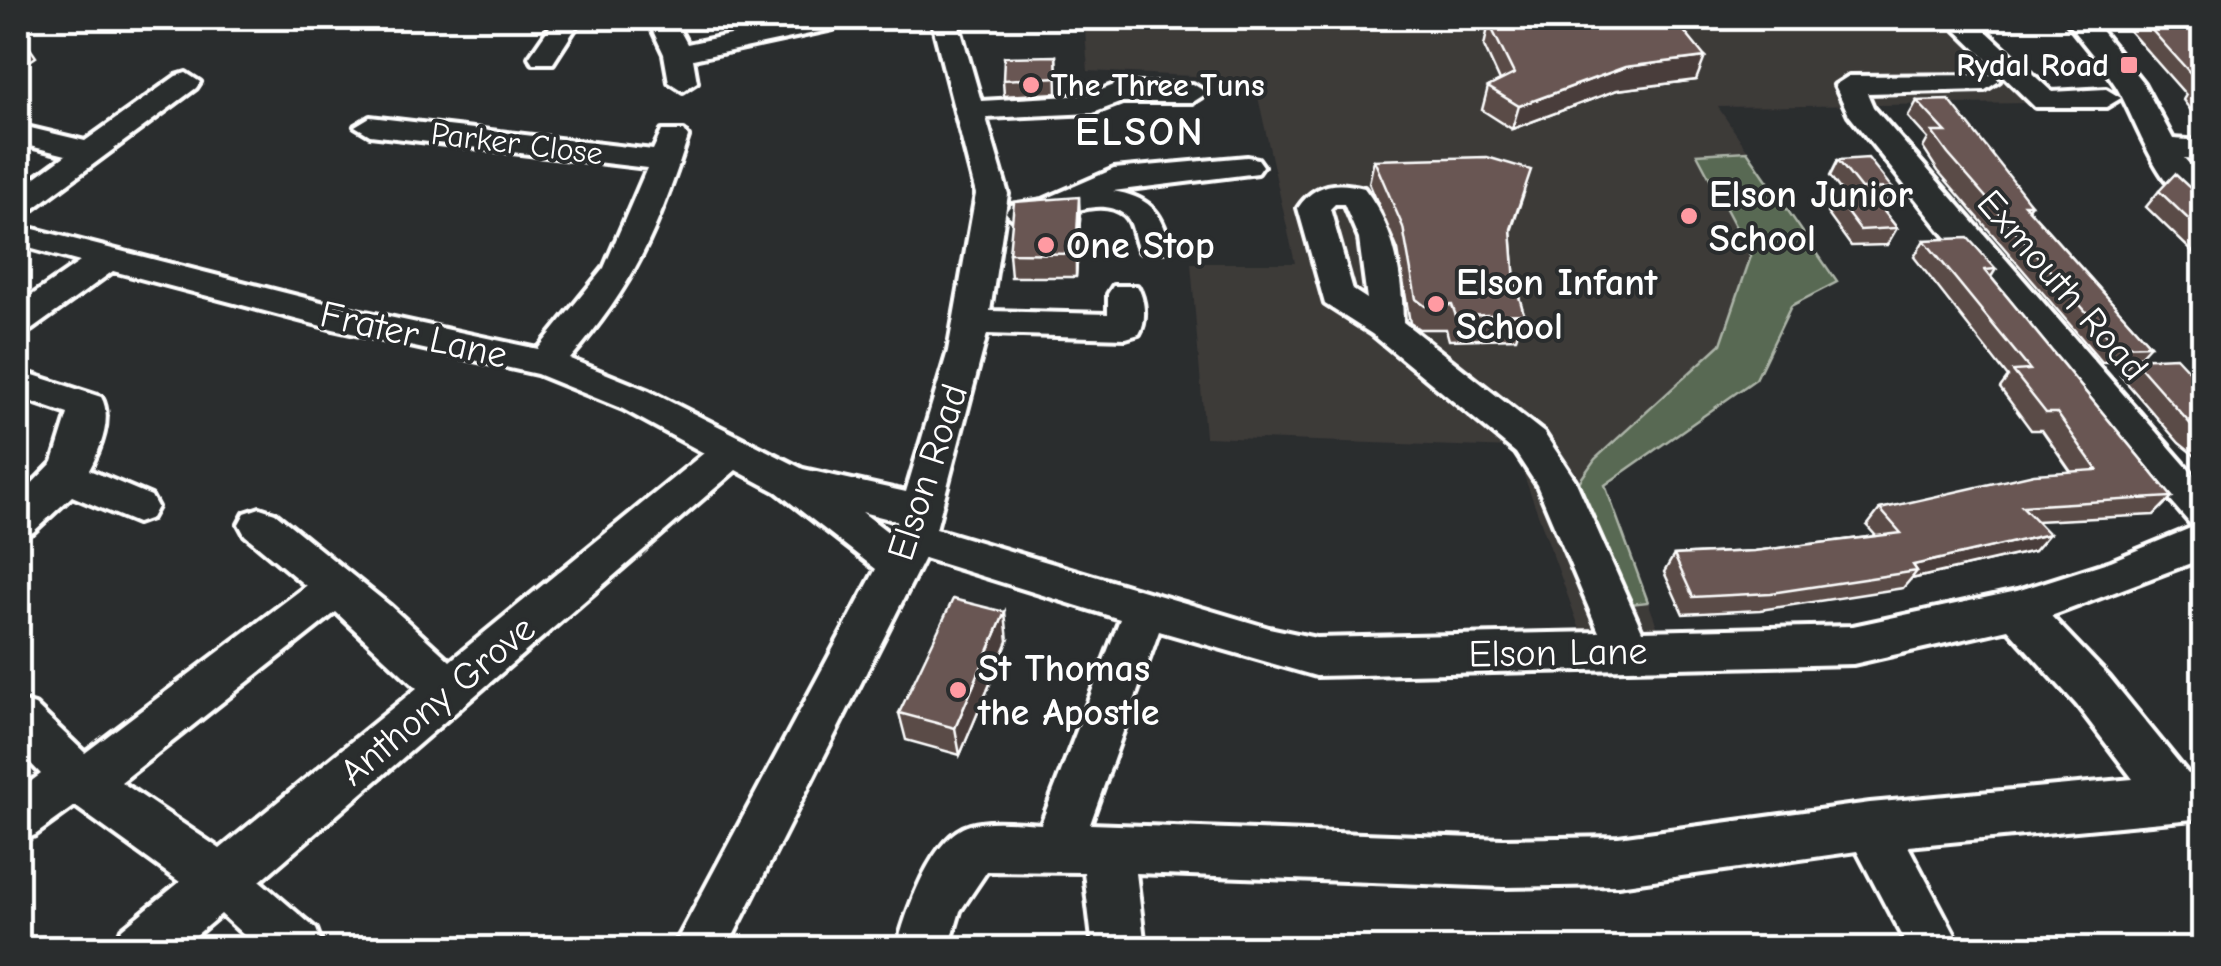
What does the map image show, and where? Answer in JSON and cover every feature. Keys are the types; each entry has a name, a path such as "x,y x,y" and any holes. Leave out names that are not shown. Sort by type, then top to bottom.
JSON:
{"street":[{"path":"542,57 569,18"},
{"path":"660,18 678,54 683,82"},
{"name":"Elson Road","path":"699,948 912,538 970,322 992,194 944,18"},
{"path":"1956,18 2045,101 2106,98"},
{"path":"2078,18 2130,82 2160,147 2204,200"},
{"path":"678,54 833,21"},
{"path":"18,205 186,82"},
{"name":"Exmouth Road","path":"1985,82 1848,86 1860,109 2204,515"},
{"path":"969,110 1093,104 1117,93 1193,93"},
{"name":"Parker Close","path":"370,126 669,149 649,210 622,267 546,364"},
{"path":"18,134 92,152"},
{"path":"2160,147 2204,150"},
{"path":"988,214 1050,210 1114,178 1247,166"},
{"path":"1082,194 1142,210 1149,218 1152,244"},
{"name":"Frater Lane","path":"18,236 334,317 546,364 636,400 912,538"},
{"path":"18,322 108,258"},
{"path":"970,322 1126,326"},
{"path":"1385,326 1530,443 1555,480 1629,650"},
{"path":"18,383 88,407 82,446 66,477 18,521"},
{"name":"Anthony Grove","path":"141,948 734,450"},
{"path":"66,477 137,507"},
{"name":"Frater Lane","path":"792,481 912,538"},
{"path":"260,524 449,690"},
{"name":"Elson Lane","path":"912,538 1268,647 1316,656 1823,649 2017,609 2124,574 2204,540"},
{"path":"18,819 80,780 336,587"},
{"path":"1057,846 1146,607"},
{"path":"2017,609 2191,797"},
{"path":"18,720 80,780 222,881 297,948"},
{"path":"923,948 937,900 974,848 1057,846 1503,863 1618,860 1870,826 2191,797"},
{"path":"1870,826 1936,948"},
{"path":"1108,848 1118,948"}],"shaded area":[{"name":"Elson Infant School","path":"1084,18 1940,18 2033,103 1718,107 1837,282 1791,306 1756,379 1605,485 1660,634 1582,635 1514,448 1205,437 1191,263 1295,263 1254,79 1088,71"}],"green space":[{"path":"1747,151 1837,282 1791,306 1756,379 1605,485 1648,602 1622,605 1579,482 1595,459 1721,344 1751,256 1697,154"}],"building":[{"path":"1546,18 1649,18 1654,25 1679,25 1705,57 1625,67 1519,106 1488,87 1514,74 1489,23 1548,22"},
{"path":"2141,18 2204,18 2204,39 2194,38 2204,50 2204,97 2194,84 2201,85"},
{"path":"1056,56 1057,77 1003,80 1004,57"},
{"path":"1949,100 2031,204 2024,204 2150,345 2116,346 1948,154 1932,132 1946,132 1917,101"},
{"path":"1487,157 1531,170 1511,229 1515,283 1524,314 1456,316 1452,305 1425,306 1416,299 1403,227 1374,160"},
{"path":"1868,158 1892,188 1861,189 1838,160"},
{"path":"2175,174 2204,201 2204,234 2159,191"},
{"path":"1871,195 1897,228 1860,230 1835,197"},
{"path":"1079,197 1076,254 1009,253 1014,202"},
{"path":"1968,238 1996,269 1985,270 2172,497 2022,506 2049,534 1913,565 1917,571 1771,593 1693,597 1674,555 1754,551 1901,533 1880,509 2034,474 2097,470 2057,413 2046,413 2013,371 2030,370 1924,240"},
{"path":"2176,357 2204,387 2204,436 2133,359"},
{"path":"953,599 1005,612 955,728 899,713"}],"place":[{"name":"Rydal Road","path":"2129,65"},
{"name":"The Three Tuns","path":"1031,85"},
{"name":"Elson Junior School","path":"1689,216"},
{"name":"One Stop","path":"1046,245"},
{"name":"Elson Infant School","path":"1436,304"},
{"name":"St Thomas the Apostle","path":"958,690"}],"district":[{"name":"ELSON","path":"1140,131"}]}
